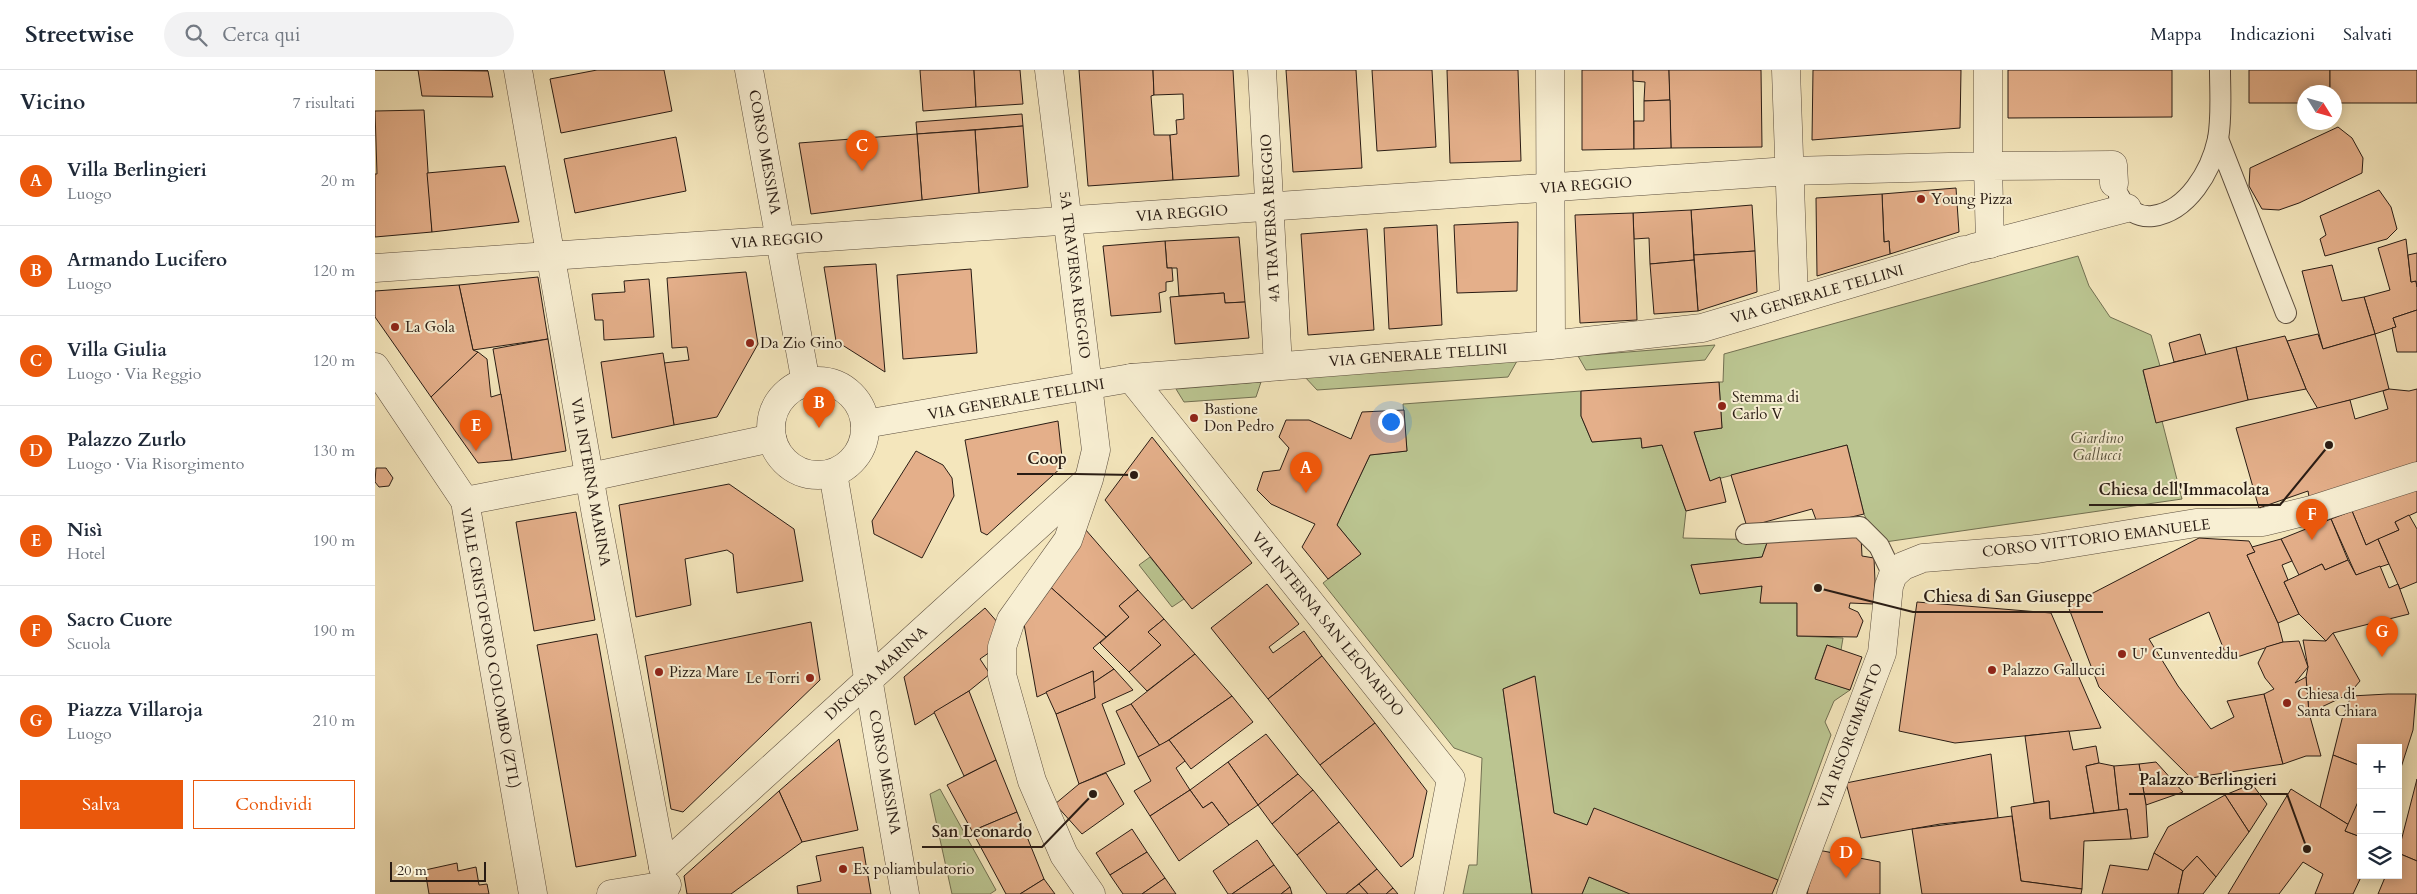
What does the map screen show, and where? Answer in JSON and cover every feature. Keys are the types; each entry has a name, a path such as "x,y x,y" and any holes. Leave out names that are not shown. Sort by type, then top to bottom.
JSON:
{"street":[{"name":"VIA INTERNA MARINA","path":"518,70 590,476 666,882"},
{"name":"CORSO MESSINA","path":"749,70 806,382"},
{"name":"5A TRAVERSA REGGIO","path":"1049,70 1096,450 1089,479 1068,540 1011,620 1002,647 1002,676 1032,781 1064,856 1091,894"},
{"name":"4A TRAVERSA REGGIO","path":"1262,70 1278,366"},
{"path":"1550,70 1551,345"},
{"path":"1786,70 1794,300"},
{"path":"1977,247 1989,166 1988,70"},
{"name":"VIA REGGIO","path":"375,268 1789,171 2113,165 2114,183"},
{"name":"VIA GENERALE TELLINI","path":"865,424 1131,378 1551,345 1702,328 1977,247 2127,208"},
{"name":"VIALE CRISTOFORO COLOMBO (ZTL)","path":"375,367 465,501 533,894"},
{"name":"VIA INTERNA SAN LEONARDO","path":"1131,378 1451,779 1429,894"},
{"path":"816,381 839,386 855,399 865,424 864,435 858,452 842,468 833,473 810,475 795,470 781,457 772,438 771,428 774,412 783,397 796,386 816,381"},
{"path":"465,501 772,438"},
{"name":"CORSO MESSINA","path":"833,473 905,894"},
{"name":"CORSO VITTORIO EMANUELE","path":"1893,575 1903,566 1923,558 2037,549 2196,523 2263,522 2311,510 2417,476"},
{"name":"DISCESA MARINA","path":"666,882 869,679 1089,479"},
{"name":"VIA RISORGIMENTO","path":"1791,894 1882,653 1889,586 1893,575"},
{"path":"611,894 666,882"}],"lane":[{"path":"2114,183 2120,199 2127,208 2135,213 2149,217 2169,211 2180,203 2203,178 2218,139 2220,70"},
{"path":"2218,139 2286,314"},
{"path":"1746,534 1860,527 1879,546 1893,575"}],"green space":[{"name":"Giardino Gallucci","path":"2078,256 2089,286 2110,317 2151,335 2160,366 2143,371 2156,422 2162,421 2182,499 1885,542 1870,527 1864,514 1847,445 1710,481 1694,432 1722,428 1719,382 1723,382 1724,354"},
{"path":"1715,345 1705,360 1586,370 1578,356"},
{"path":"1517,361 1508,377 1317,390 1304,376"},
{"path":"1261,382 1256,397 1184,402 1176,389"},
{"path":"1581,391 1581,416 1592,442 1641,438 1642,448 1662,445 1686,511 1683,538 1768,540 1762,557 1691,565 1700,593 1762,586 1761,603 1797,603 1797,636 1843,638 1841,650 1827,645 1815,678 1850,690 1834,701 1825,722 1831,735 1778,880 1594,809 1587,825 1554,813 1534,676 1503,689 1532,894 1463,894 1469,865 1477,865 1482,758 1454,748 1323,583 1361,554 1337,525 1370,455 1407,451 1403,404"},
{"path":"1150,557 1184,599 1172,607 1139,565"},
{"path":"940,789 996,890 990,894 952,894 930,794"},
{"path":"1589,877 1630,894 1582,894"}],"building":[{"path":"375,70 487,70 488,71"},
{"path":"418,70 488,71 493,97 422,96"},
{"path":"597,70 664,70 672,111 561,133 550,79"},
{"path":"920,70 974,70 976,107 923,111"},
{"path":"974,70 1020,70 1023,104 976,107"},
{"path":"1079,70 1153,70 1154,95 1151,96 1154,135 1170,135 1173,180 1088,186"},
{"path":"1153,70 1233,70 1239,176 1173,180 1170,135 1177,134 1176,120 1184,119 1183,94 1154,95"},
{"path":"1286,70 1356,70 1362,168 1293,172"},
{"path":"1372,70 1432,70 1436,147 1377,151"},
{"path":"1447,70 1518,70 1521,161 1450,163"},
{"path":"1582,70 1633,70 1634,149 1582,150"},
{"path":"1633,70 1669,70 1670,100 1644,101 1645,82 1633,81"},
{"path":"1669,70 1761,70 1762,147 1671,148"},
{"path":"1813,70 1961,70 1960,128 1812,140"},
{"path":"2008,70 2172,70 2172,117 2008,118"},
{"path":"2249,70 2330,70 2330,85 2297,85 2297,103 2249,103"},
{"path":"2330,70 2417,70 2417,103 2342,103 2342,85 2330,85"},
{"path":"1670,100 1671,148 1634,149 1634,121 1644,121 1644,101"},
{"path":"424,110 432,232 375,237 375,174 377,174 375,111"},
{"path":"1022,114 1023,126 917,134 916,122"},
{"path":"1023,126 1028,187 979,193 975,130"},
{"path":"975,130 979,193 922,200 917,134"},
{"path":"2332,130 2342,130 2352,138 2363,158 2362,173 2299,203 2279,210 2262,209 2249,186 2250,168"},
{"path":"917,134 922,200 811,214 799,143"},
{"path":"676,137 686,191 575,213 564,159"},
{"path":"505,166 519,222 432,232 427,173"},
{"path":"1956,188 1959,232 1890,254 1889,241 1884,242 1882,194"},
{"path":"2379,190 2391,207 2397,229 2387,239 2325,256 2320,239 2326,235 2320,216"},
{"path":"1882,194 1884,242 1889,241 1890,254 1817,276 1816,198"},
{"path":"1752,205 1755,251 1694,255 1691,210"},
{"path":"1691,210 1694,260 1650,264 1649,238 1634,239 1633,213"},
{"path":"1633,213 1637,320 1580,323 1575,215"},
{"path":"1518,222 1517,291 1457,293 1454,225"},
{"path":"1437,225 1442,325 1389,329 1384,228"},
{"path":"1367,229 1374,330 1308,335 1301,234"},
{"path":"1239,237 1245,302 1225,303 1224,293 1179,296 1177,268 1167,268 1165,241"},
{"path":"2406,239 2411,282 2416,281 2417,287 2417,310 2393,318 2396,327 2375,334 2364,297 2390,290 2378,248"},
{"path":"1165,241 1167,268 1172,268 1173,281 1166,282 1166,291 1159,293 1161,312 1111,316 1103,246"},
{"path":"1755,251 1757,292 1698,311 1694,255"},
{"path":"2417,253 2417,287 2416,281 2411,282 2408,255"},
{"path":"1694,260 1698,311 1654,314 1650,264"},
{"path":"876,264 885,372 836,341 824,267"},
{"path":"2332,265 2342,301 2364,297 2375,334 2323,349 2302,271"},
{"path":"971,269 977,353 903,359 897,275"},
{"path":"746,272 758,344 717,417 674,425 664,363 689,360 687,347 672,348 667,278"},
{"path":"538,277 548,339 473,350 459,285"},
{"path":"649,279 654,337 604,340 603,320 595,320 592,294 625,292 624,281"},
{"path":"459,285 473,350 478,352 431,397 375,317 375,291"},
{"path":"1224,293 1225,303 1245,302 1249,338 1175,344 1170,297"},
{"path":"2417,310 2417,352 2397,352 2392,328 2396,327 2393,318"},
{"path":"2200,334 2206,355 2174,362 2169,343"},
{"path":"2318,334 2323,349 2375,334 2389,389 2318,409 2306,389 2287,341"},
{"path":"2285,336 2306,389 2248,400 2236,347"},
{"path":"548,339 566,451 512,460 493,349"},
{"path":"2236,347 2248,400 2156,423 2143,370"},
{"path":"478,352 487,359 491,397 501,394 512,460 478,463 431,397"},
{"path":"663,353 674,425 612,438 601,362"},
{"path":"1719,382 1722,428 1694,432 1710,481 1720,477 1726,502 1686,511 1662,445 1642,448 1641,438 1592,442 1581,416 1581,391"},
{"path":"2389,389 2409,391 2417,389 2417,462 2309,497 2308,491 2259,508 2236,428 2350,400 2355,419 2388,409 2383,391"},
{"path":"1404,410 1407,451 1370,455 1337,525 1361,554 1328,579 1302,547 1315,524 1271,504 1257,490 1263,472 1280,470 1289,448 1279,437 1286,420 1309,420 1351,439 1362,412"},
{"path":"1058,421 1063,466 987,535 981,532 965,440"},
{"path":"1152,437 1252,563 1192,609 1105,500"},
{"path":"1847,445 1864,514 1818,525 1812,509 1747,527 1731,475"},
{"path":"916,451 943,465 952,478 954,496 922,558 874,534 872,521"},
{"path":"376,468 386,468 393,478 389,486 379,487 375,482"},
{"path":"729,484 794,529 803,581 737,593 733,554 727,550 685,559 691,605 636,617 619,505"},
{"path":"2417,487 2417,512 2395,522 2399,530 2366,545 2352,511"},
{"path":"2352,511 2366,545 2378,539 2389,564 2356,575 2331,519"},
{"path":"576,512 595,620 534,631 516,522"},
{"path":"2409,515 2417,529 2417,582 2400,589 2378,539 2399,530 2395,522"},
{"path":"2331,519 2348,560 2325,570 2322,564 2299,575 2281,539"},
{"path":"1085,529 1138,590 1119,606 1129,617 1106,637 1047,584"},
{"path":"1861,536 1862,556 1874,558 1875,581 1873,604 1850,603 1849,608 1858,612 1863,621 1857,637 1797,636 1797,603 1760,603 1762,586 1700,594 1691,565 1762,557 1768,540"},
{"name":"U' Cunventeddu","path":"2199,538 2249,541 2255,552 2247,555 2278,623 2283,642 2228,660 2209,612 2149,639 2178,686 2211,729 2234,717 2227,701 2264,694 2283,764 2191,778 2099,687 2068,606"},
{"path":"2281,539 2292,561 2282,565 2288,580 2284,582 2299,614 2278,623 2247,555 2255,552 2252,547"},
{"path":"2348,560 2356,575 2380,566 2389,588 2398,584 2409,614 2333,633 2326,641 2299,614 2284,582 2322,564 2325,570"},
{"path":"1047,584 1106,637 1093,648 1114,669 1093,683 1093,671 1037,697 1024,624"},
{"path":"1267,584 1299,624 1269,647 1273,653 1304,631 1322,656 1268,699 1211,628"},
{"path":"1138,590 1164,619 1148,632 1161,645 1129,672 1100,643 1129,617 1119,606"},
{"name":"Palazzo Gallucci","path":"1917,602 2051,613 2101,728 1955,743 1899,731"},
{"path":"985,608 999,624 990,652 980,659 990,674 969,691 915,725 904,677"},
{"path":"1164,619 1195,654 1147,691 1129,672 1161,645 1148,632"},
{"path":"811,622 820,680 683,812 671,809 645,656"},
{"path":"2333,633 2360,681 2349,694 2309,713 2306,677 2308,667 2303,640 2326,641"},
{"path":"597,634 636,856 576,867 537,645"},
{"name":"Chiesa di Santa Chiara","path":"2299,641 2308,667 2295,683 2306,677 2309,713 2321,756 2306,756 2283,764 2264,694 2274,689 2265,678 2258,663 2266,647 2283,642"},
{"path":"1827,645 1862,657 1850,690 1815,679"},
{"path":"1195,654 1232,696 1160,746 1131,704"},
{"path":"1322,656 1375,723 1320,765 1268,699"},
{"path":"1114,669 1133,690 1102,704 1125,764 1079,784 1056,714 1095,698 1093,683"},
{"path":"1093,671 1095,698 1056,714 1046,692"},
{"path":"1535,676 1554,813 1587,825 1594,808 1778,880 1772,894 1630,894 1589,877 1582,894 1532,894 1503,689"},
{"path":"969,691 996,760 964,776 934,712"},
{"path":"2416,694 2413,730 2402,764 2402,744 2357,744 2357,764 2333,755 2342,719 2351,696"},
{"path":"1232,696 1253,722 1191,769 1169,740"},
{"path":"1131,704 1160,746 1138,757 1116,711"},
{"path":"1375,723 1427,791 1413,857 1401,867 1320,765"},
{"path":"2069,731 2073,750 2096,746 2099,763 2086,766 2094,813 2050,819 2049,801 2034,803 2025,736"},
{"path":"1266,734 1298,774 1258,805 1228,762"},
{"path":"839,739 858,830 802,842 779,791"},
{"path":"1169,740 1185,761 1176,768 1190,790 1150,816 1134,791 1151,781 1138,757"},
{"path":"1991,754 1998,818 1940,824 1861,838 1846,783"},
{"path":"2333,755 2357,764 2357,805 2349,825 2320,807"},
{"path":"996,760 1017,812 972,831 947,785"},
{"path":"1228,762 1258,805 1229,825 1212,802 1203,808 1190,790"},
{"path":"2156,762 2183,792 2146,805 2139,764"},
{"path":"2099,763 2114,766 2119,810 2094,813 2086,766"},
{"path":"2139,764 2146,805 2148,837 2131,839 2127,809 2119,810 2114,766"},
{"path":"1106,773 1124,804 1082,834 1055,804 1079,784"},
{"path":"1298,774 1313,790 1272,824 1258,805"},
{"path":"2417,779 2417,861 2402,855 2402,837"},
{"path":"2252,784 2267,804 2249,832 2225,795"},
{"path":"2291,789 2349,825 2345,831 2357,836 2357,879 2360,879 2353,894 2315,894 2323,874 2303,862 2279,894 2228,894"},
{"path":"1190,790 1203,808 1212,802 1229,825 1179,861 1150,816"},
{"path":"1313,790 1339,822 1297,855 1272,824"},
{"path":"779,791 802,842 731,894 687,894 684,876"},
{"path":"2225,795 2249,832 2216,877 2197,856 2183,871 2154,853 2168,827"},
{"path":"2049,801 2050,819 2127,809 2131,839 2084,841 2082,889 2021,881 2011,807"},
{"path":"2357,804 2357,836 2345,831"},
{"path":"1017,812 1044,879 1020,894 1006,894 972,831"},
{"path":"2012,816 2021,881 2082,889 2081,894 1922,894 1912,829"},
{"path":"1339,822 1377,869 1346,894 1327,894 1297,855"},
{"path":"1132,829 1147,852 1110,875 1096,853"},
{"path":"1257,840 1274,865 1232,894 1228,894 1213,871"},
{"name":"Ex poliambulatorio","path":"863,847 871,894 798,894 797,886 821,881 816,856"},
{"path":"1818,850 1880,862 1880,894 1807,894"},
{"path":"1147,852 1165,878 1142,894 1123,894 1110,875"},
{"path":"2154,853 2183,871 2178,894 2102,894 2110,865 2148,870"},
{"path":"2402,855 2417,861 2417,894 2378,894 2384,879 2402,879"},
{"path":"2197,856 2216,877 2203,894 2178,894 2183,871"},
{"path":"457,863 458,871 476,867 479,885 487,884 489,894 429,894 425,870"},
{"path":"1274,865 1290,887 1281,894 1232,894"},
{"path":"1377,869 1393,888 1386,894 1368,894 1359,884"},
{"path":"1165,878 1176,894 1142,894"},
{"path":"1044,879 1055,894 1020,894"},
{"path":"1359,884 1368,894 1346,894"},
{"path":"1290,887 1292,894 1281,894"},
{"path":"1393,888 1398,894 1386,894"}],"place":[{"name":"Villa Giulia","path":"862,171"},
{"name":"Young Pizza","path":"1921,199"},
{"name":"La Gola","path":"395,327"},
{"name":"Da Zio Gino","path":"750,343"},
{"name":"Stemma di Carlo V","path":"1722,406"},
{"name":"Bastione Don Pedro","path":"1194,418"},
{"name":"Armando Lucifero","path":"819,428"},
{"name":"Chiesa dell'Immacolata","path":"2329,445"},
{"name":"Nisì","path":"476,451"},
{"name":"Coop","path":"1134,475"},
{"name":"Villa Berlingieri","path":"1306,493"},
{"name":"Sacro Cuore","path":"2312,540"},
{"name":"Chiesa di San Giuseppe","path":"1818,588"},
{"name":"U' Cunventeddu","path":"2122,654"},
{"name":"Piazza Villaroja","path":"2382,657"},
{"name":"Palazzo Gallucci","path":"1992,670"},
{"name":"Pizza Mare","path":"659,672"},
{"name":"Le Torri","path":"810,678"},
{"name":"Chiesa di Santa Chiara","path":"2287,703"},
{"name":"San Leonardo","path":"1093,794"},
{"name":"Palazzo Berlingieri","path":"2307,849"},
{"name":"Ex poliambulatorio","path":"843,869"},
{"name":"Palazzo Zurlo","path":"1846,878"}]}
